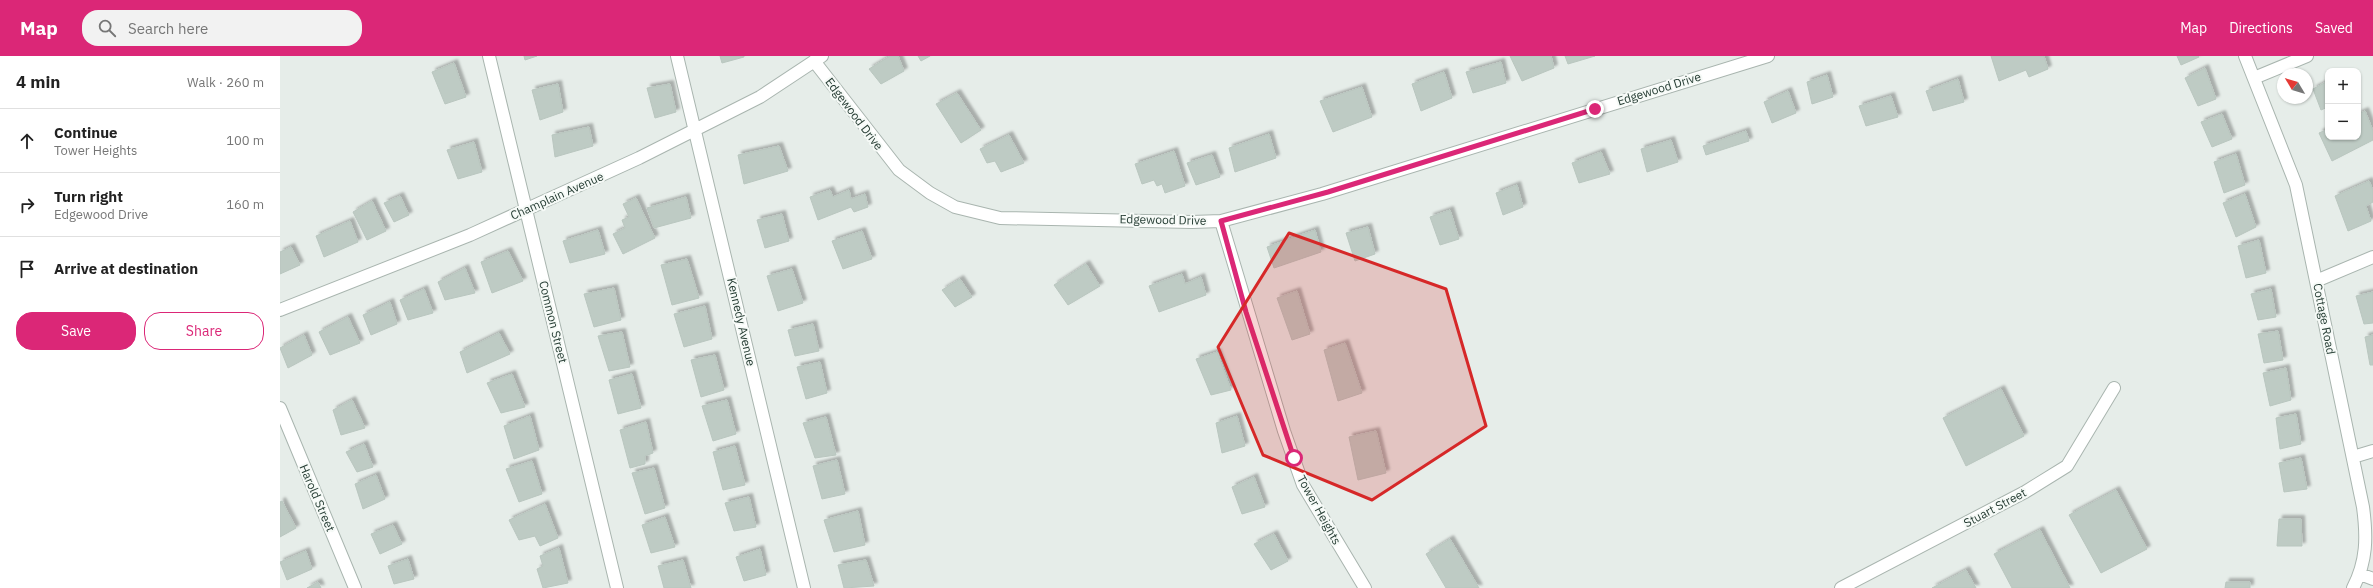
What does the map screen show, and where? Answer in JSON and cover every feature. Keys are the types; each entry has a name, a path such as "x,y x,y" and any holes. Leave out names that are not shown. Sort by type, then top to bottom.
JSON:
{"street":[{"name":"Common Street","path":"489,56 617,588"},
{"name":"Kennedy Avenue","path":"677,56 804,588"},
{"name":"Edgewood Drive","path":"818,59 899,170 930,193 955,207 1000,218 1221,221 1328,192 1768,56"},
{"name":"Cottage Road","path":"2245,56 2296,184 2353,457 2366,529 2365,556 2360,574 2353,588"},
{"path":"2254,78 2307,56"},
{"name":"Champlain Avenue","path":"280,310 470,235 695,131 760,97 818,59"},
{"name":"Tower Heights","path":"1221,221 1277,408 1304,486 1365,588"},
{"path":"2316,281 2373,257"},
{"name":"Stuart Street","path":"1841,588 2026,492 2067,466 2114,388"},
{"name":"Harold Street","path":"280,408 355,588"},
{"path":"2353,457 2373,451"},
{"path":"2360,574 2373,579"}],"highlighted area":[{"path":"1289,233 1446,289 1486,426 1372,500 1263,455 1218,347"}],"building":[{"path":"524,56 537,56 525,60"},
{"path":"720,56 744,56 744,57 722,63"},
{"path":"890,56 898,56 904,71 881,84 869,69"},
{"path":"918,56 930,56 921,61"},
{"path":"1510,56 1551,56 1554,68 1522,81"},
{"path":"1565,56 1595,56 1568,64"},
{"path":"1991,56 2044,56 2048,69 2029,77 2026,70 1999,81"},
{"path":"2177,56 2198,56 2199,57 2181,65"},
{"path":"1501,62 1506,83 1473,93 1466,72"},
{"path":"454,63 466,97 445,104 432,72"},
{"path":"2205,68 2216,99 2198,106 2185,78"},
{"path":"1444,72 1452,98 1421,111 1412,84"},
{"path":"1827,75 1833,97 1812,104 1807,82"},
{"path":"1958,79 1964,102 1933,111 1926,91"},
{"path":"2325,83 2325,108 2321,110 2313,89"},
{"path":"558,84 563,112 540,120 532,90"},
{"path":"670,84 676,112 655,118 647,88"},
{"path":"1362,87 1372,117 1333,132 1320,101"},
{"path":"1788,91 1796,113 1772,123 1764,102"},
{"path":"957,93 981,130 961,143 936,104"},
{"path":"1891,96 1898,117 1866,126 1859,106"},
{"path":"2365,111 2373,131 2373,140 2332,161 2319,133 2325,130 2325,140 2361,140 2361,113"},
{"path":"2222,114 2232,139 2212,147 2201,122"},
{"path":"589,127 593,146 555,157 552,135"},
{"path":"1746,131 1749,141 1706,155 1703,146"},
{"path":"1269,134 1276,158 1235,172 1229,148"},
{"path":"1009,135 1024,163 1001,172 995,161 987,163 980,149"},
{"path":"1671,140 1678,162 1647,172 1641,149"},
{"path":"474,142 482,172 458,179 447,150"},
{"path":"779,146 788,171 744,184 738,155"},
{"path":"1174,151 1185,186 1165,193 1162,184 1157,186 1154,180 1142,184 1135,164"},
{"path":"1601,152 1610,174 1579,183 1572,163"},
{"path":"2236,154 2245,185 2224,193 2214,162"},
{"path":"1212,155 1220,177 1196,185 1187,163"},
{"path":"2369,181 2373,190 2373,202 2366,206 2371,221 2348,231 2335,196"},
{"path":"1517,185 1523,207 1503,215 1496,193"},
{"path":"830,190 833,197 849,190 851,199 865,194 868,207 854,212 851,207 818,220 810,197"},
{"path":"2245,194 2256,227 2236,237 2223,203"},
{"path":"400,196 409,215 394,222 384,203"},
{"path":"686,197 691,218 654,228 647,208"},
{"path":"636,198 655,238 623,254 613,234 625,228 622,220 629,217 623,204"},
{"path":"372,201 386,231 367,240 353,212"},
{"path":"1450,210 1459,239 1440,245 1430,217"},
{"path":"782,214 789,241 765,248 757,220"},
{"path":"350,221 358,242 324,257 316,236"},
{"path":"1368,227 1375,254 1355,261 1346,233"},
{"path":"598,230 605,254 570,263 563,241"},
{"path":"1315,230 1321,252 1274,268 1267,247"},
{"path":"862,231 872,259 843,269 832,241"},
{"path":"2259,240 2266,273 2246,278 2238,246"},
{"path":"291,247 300,265 280,274 280,252"},
{"path":"508,251 523,281 492,293 481,262"},
{"path":"687,259 699,298 672,305 661,265"},
{"path":"1086,264 1100,286 1068,305 1054,285"},
{"path":"465,268 475,293 445,300 438,282"},
{"path":"792,269 803,303 778,311 767,276"},
{"path":"1182,274 1185,284 1201,277 1206,295 1159,312 1149,286"},
{"path":"960,279 972,297 955,307 942,290"},
{"path":"614,288 621,320 594,327 584,294"},
{"path":"424,289 433,313 408,320 400,300"},
{"path":"2271,289 2276,317 2258,320 2251,294"},
{"path":"1297,291 1310,334 1292,340 1277,298"},
{"path":"2373,292 2373,323 2364,324 2356,296"},
{"path":"390,302 397,324 371,335 363,315"},
{"path":"705,306 712,339 684,347 674,314"},
{"path":"348,317 360,343 330,355 319,332"},
{"path":"813,324 819,351 795,356 788,330"},
{"path":"2278,331 2283,360 2264,363 2258,334"},
{"path":"622,332 630,367 609,371 598,336"},
{"path":"499,333 510,354 467,373 460,352"},
{"path":"304,335 312,355 288,368 280,348"},
{"path":"2373,335 2373,365 2370,365 2365,337"},
{"path":"1345,343 1362,393 1338,401 1324,350"},
{"path":"1217,352 1231,390 1211,395 1196,359"},
{"path":"715,355 724,390 701,397 691,360"},
{"path":"820,362 827,393 806,399 797,367"},
{"path":"2286,368 2291,400 2270,406 2263,373"},
{"path":"512,374 525,407 501,413 487,383"},
{"path":"632,374 641,408 618,414 609,380"},
{"path":"2001,389 2024,436 1966,466 1943,418"},
{"path":"352,400 365,428 341,435 333,410"},
{"path":"727,400 736,434 713,441 702,406"},
{"path":"2296,414 2301,444 2280,449 2276,418"},
{"path":"530,416 539,450 514,459 504,426"},
{"path":"1237,416 1245,446 1222,453 1216,423"},
{"path":"826,417 836,455 815,458 803,423"},
{"path":"646,422 653,453 645,456 645,464 630,468 620,430"},
{"path":"1376,431 1386,473 1358,480 1349,437"},
{"path":"364,444 373,467 357,472 346,452"},
{"path":"735,446 745,485 723,490 713,452"},
{"path":"2301,458 2307,489 2284,492 2279,463"},
{"path":"837,460 845,494 822,499 813,466"},
{"path":"532,461 542,494 519,502 506,469"},
{"path":"654,468 665,508 645,514 632,473"},
{"path":"376,475 385,499 363,509 355,484"},
{"path":"1254,477 1265,507 1242,514 1232,487"},
{"path":"2116,490 2147,549 2101,573 2069,515"},
{"path":"749,497 756,527 734,531 725,503"},
{"path":"282,501 296,528 280,537 280,502"},
{"path":"545,504 558,538 540,546 535,536 519,540 509,520"},
{"path":"858,511 865,545 834,552 824,520"},
{"path":"665,517 675,547 651,553 642,525"},
{"path":"2279,519 2301,519 2302,546 2277,546"},
{"path":"393,525 402,544 380,554 371,534"},
{"path":"2040,530 2070,588 2012,588 1994,554"},
{"path":"1274,534 1288,561 1271,570 1254,544"},
{"path":"1450,539 1479,588 1446,588 1426,554"},
{"path":"559,548 568,583 543,588 537,569 543,566 540,556"},
{"path":"760,549 766,575 744,581 736,557"},
{"path":"306,551 312,569 287,580 280,562"},
{"path":"408,559 414,579 394,584 388,566"},
{"path":"683,560 691,588 664,588 658,566"},
{"path":"866,560 874,586 844,588 838,565"},
{"path":"1966,570 1976,588 1932,588"},
{"path":"318,582 321,588 307,588"},
{"path":"2226,582 2250,582 2250,588 2225,588"}],"route":[{"path":"1294,458 1246,312 1221,221 1328,192 1595,109"}]}
